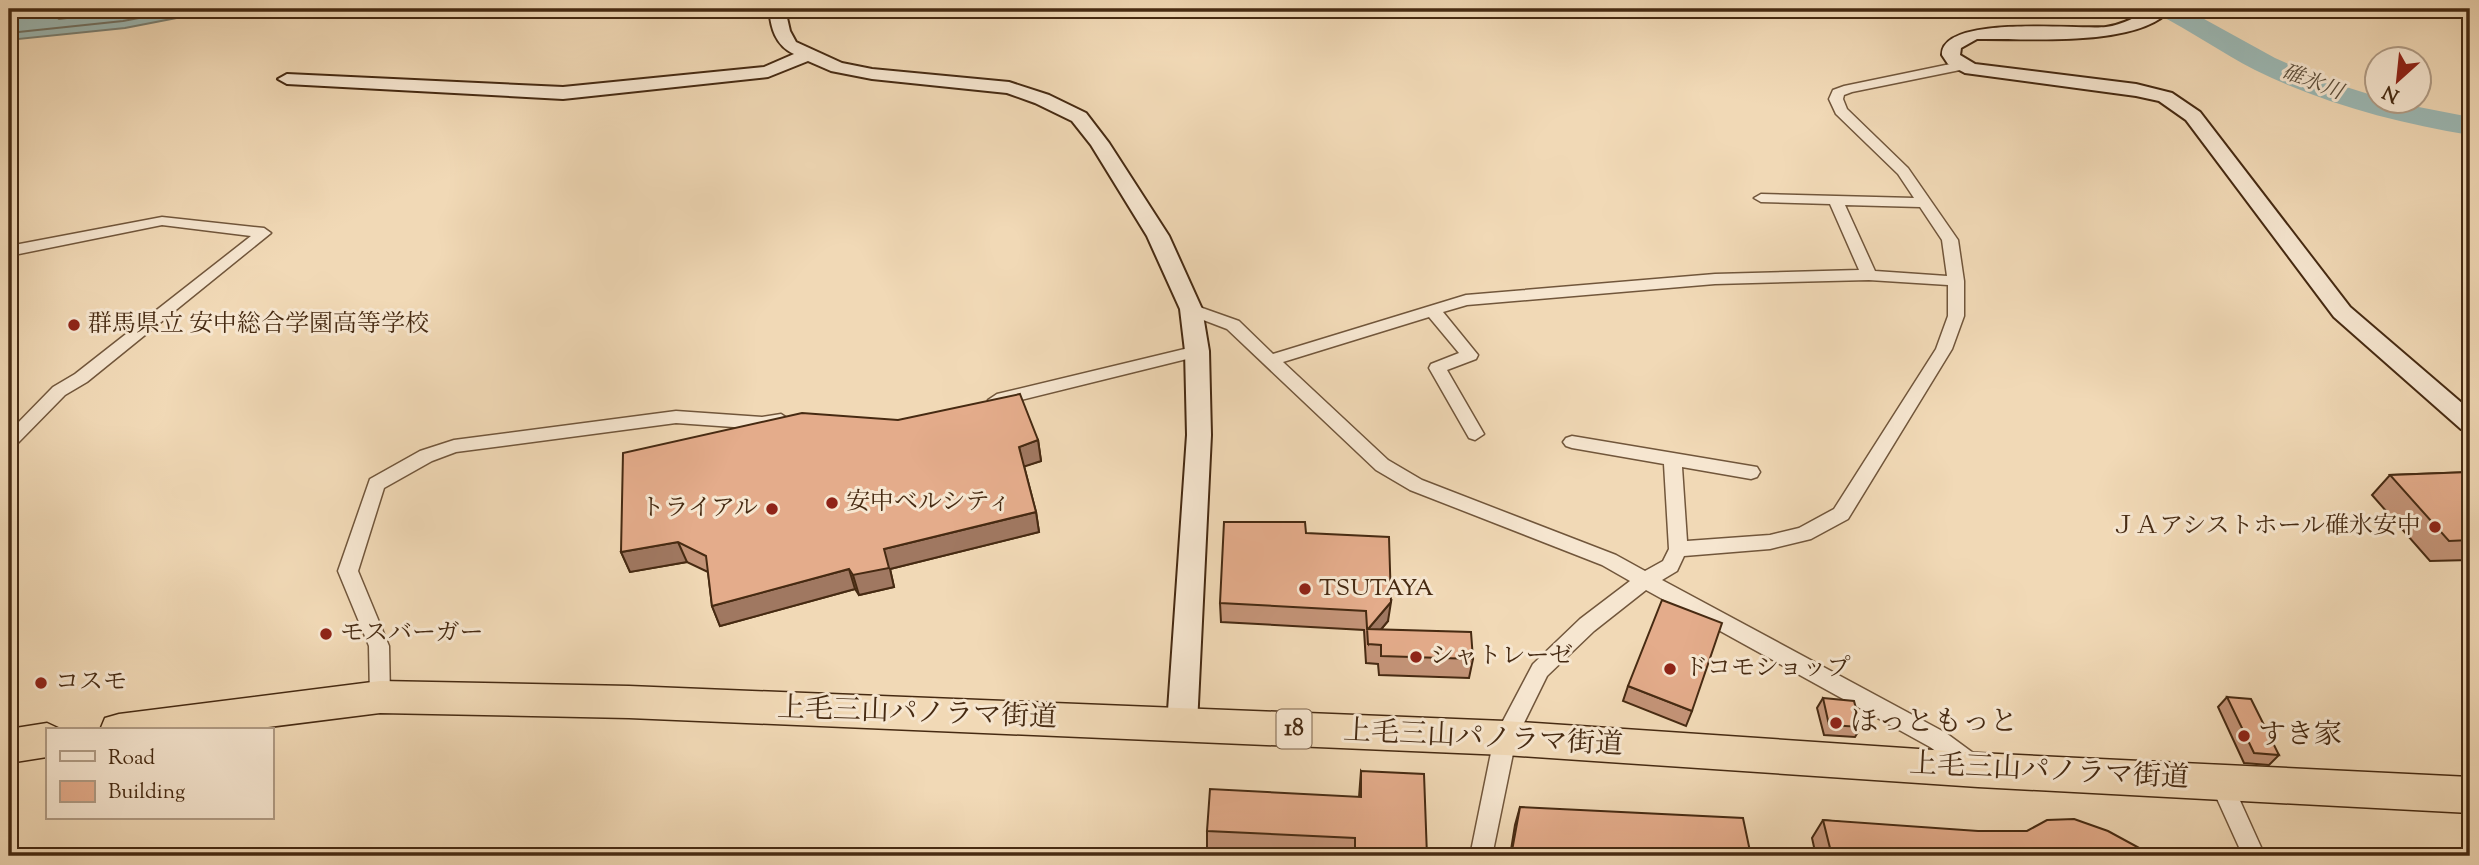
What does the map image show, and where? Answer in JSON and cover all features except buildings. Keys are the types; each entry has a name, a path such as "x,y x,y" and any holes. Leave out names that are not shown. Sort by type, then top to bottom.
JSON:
{"highway":[{"name":"上毛三山パノラマ街道","path":"135,728 380,698 629,702 1505,738 1978,770 2470,795"},
{"path":"9,746 46,740"}],"street":[{"path":"777,9 781,31 789,45 837,67 872,74 1009,88 1042,99 1079,117 1099,143 1158,236 1191,309 1197,351 1199,435 1182,725"},
{"path":"2163,9 2137,24 2096,34 1976,34 1960,37 1951,45 1950,51 1952,58 1960,65 1986,72 2136,90 2165,97 2182,106 2193,116 2342,312 2470,423"},
{"path":"287,79 563,93 768,72 806,55"},
{"path":"1678,549 1770,542 1804,534 1840,514 1944,349 1956,316 1956,281 1950,240 1903,171 1841,111 1836,99 1838,93 1849,89 1960,65"},
{"path":"1761,198 1925,203"},
{"path":"1835,200 1869,275"},
{"path":"9,251 162,221 264,233 81,377 59,391 9,442"},
{"path":"1271,360 1466,300 1715,279 1869,275 1956,281"},
{"path":"1191,309 1233,325 1382,465 1416,485 1609,560 1938,740 1978,770"},
{"path":"1433,311 1469,355 1437,368 1475,434"},
{"path":"980,406 1197,351"},
{"path":"380,698 379,646 348,571 376,484 426,456 454,446 676,417 762,423 800,418"},
{"path":"1572,442 1751,472"},
{"path":"1481,856 1505,738 1539,670 1587,625 1645,580 1670,566 1678,549 1673,460"},
{"path":"2220,781 2254,856"}],"water":[{"path":"56,9 223,9 125,28 9,40 9,18"}],"waterway":[{"name":"碓氷川","path":"2166,9 2265,64 2315,86 2391,110 2470,126"}],"place":[{"name":"群馬県立 安中総合学園高等学校","path":"74,325"},
{"name":"安中ベルシティ","path":"832,503"},
{"name":"トライアル","path":"772,509"},
{"name":"ＪＡアシストホール碓氷安中","path":"2435,527"},
{"name":"TSUTAYA","path":"1305,589"},
{"name":"モスバーガー","path":"326,634"},
{"name":"シャトレーゼ","path":"1416,657"},
{"name":"ドコモショップ","path":"1670,669"},
{"name":"コスモ","path":"41,683"},
{"name":"ほっともっと","path":"1836,723"},
{"name":"すき家","path":"2244,736"}]}
